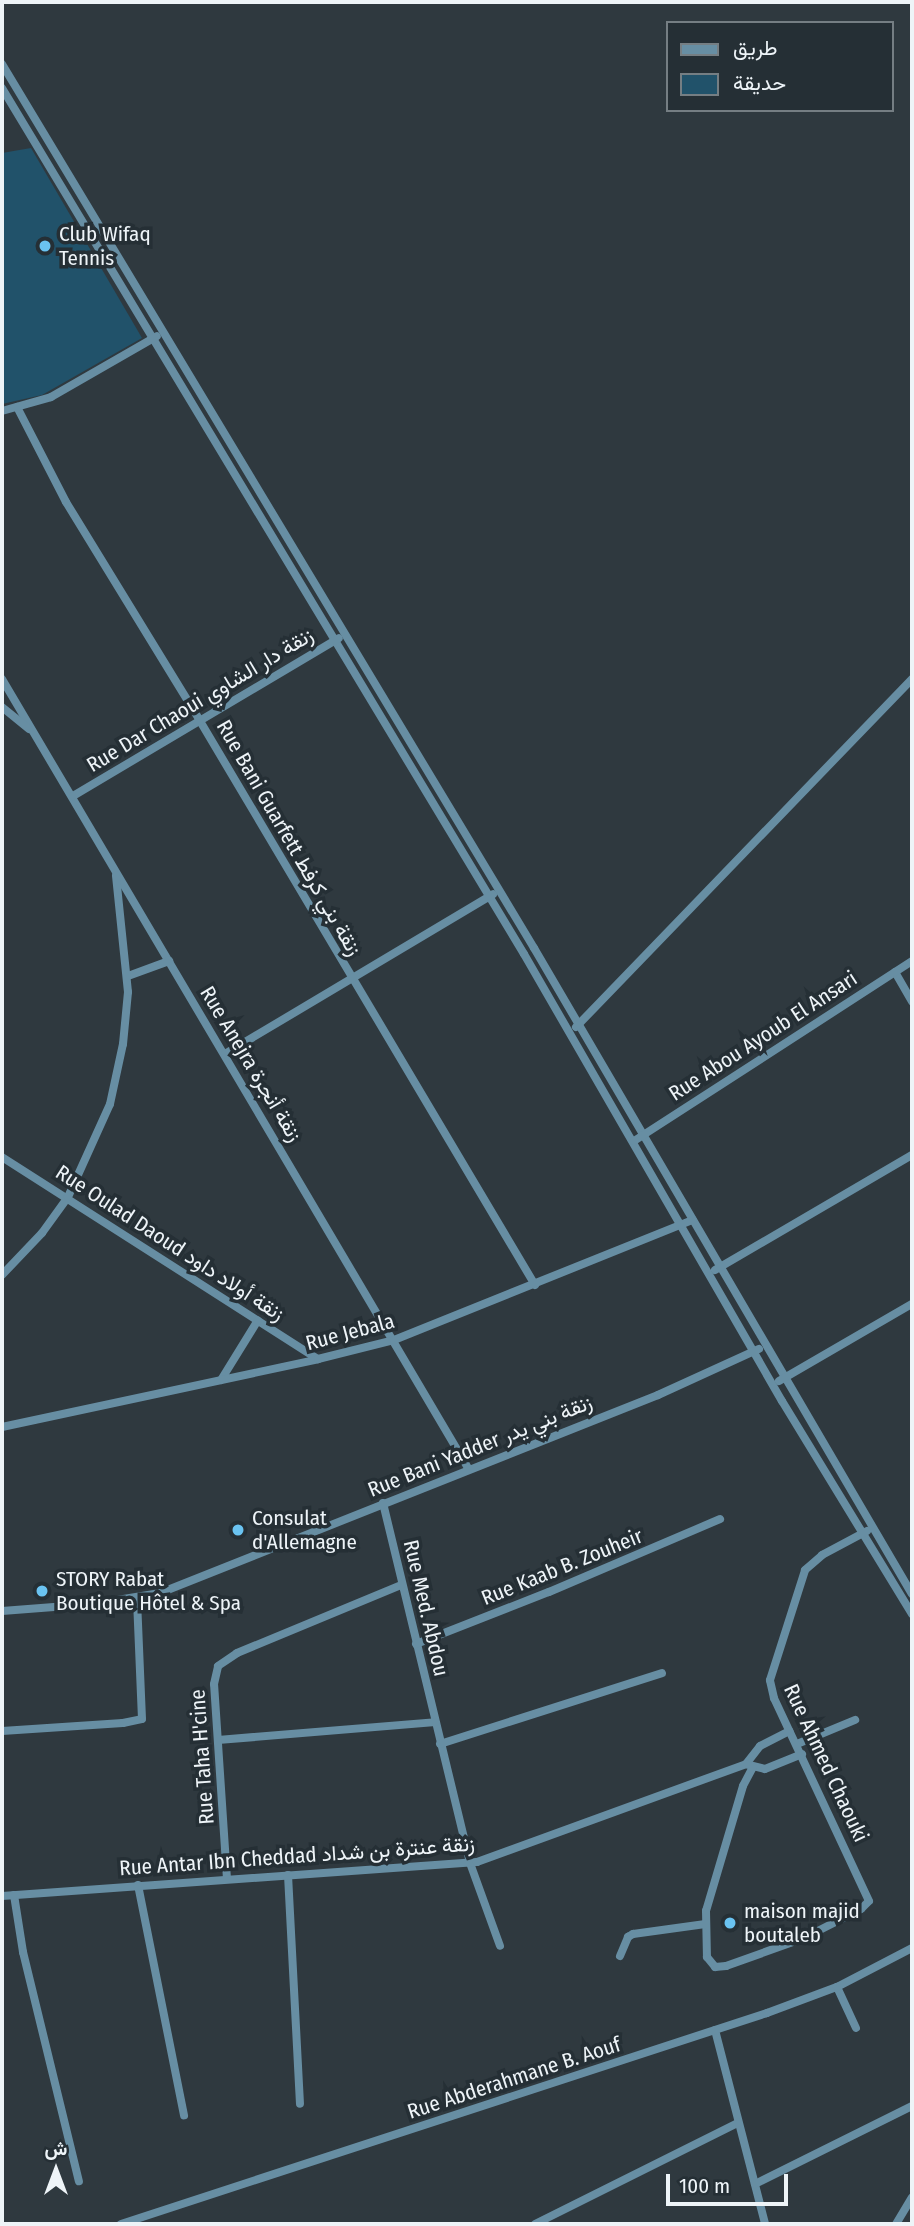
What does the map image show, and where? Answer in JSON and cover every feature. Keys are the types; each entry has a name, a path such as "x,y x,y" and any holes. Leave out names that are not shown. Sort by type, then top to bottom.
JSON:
{"street":[{"path":"2,64 579,1024 783,1379 912,1594"},
{"path":"2,88 489,896 634,1141 773,1385 909,1603 912,1614"},
{"path":"2,411 51,397 163,332"},
{"name":"Rue Bani Guarfett زنقة بني كرفط","path":"17,408 66,502 200,721 535,1285"},
{"name":"Rue Dar Chaoui زنقة دار الشاوي","path":"73,796 345,635"},
{"name":"Rue Anejra زنقة أنجرة","path":"2,679 468,1468"},
{"path":"570,1032 912,679"},
{"path":"2,707 34,734"},
{"path":"2,1275 42,1233 68,1197 110,1104 123,1044 128,976 115,871"},
{"path":"225,1054 499,890"},
{"path":"128,976 169,961"},
{"name":"Rue Abou Ayoub El Ansari","path":"634,1141 912,961"},
{"path":"895,972 912,1001"},
{"path":"709,1273 912,1155"},
{"name":"Rue Oulad Daoud زنقة أولاد داود","path":"2,1157 318,1359"},
{"name":"Rue Jebala","path":"2,1427 394,1340 693,1220"},
{"path":"773,1385 912,1304"},
{"path":"221,1380 258,1320"},
{"name":"Rue Bani Yadder زنقة بني يدر","path":"2,1611 137,1599 174,1588 468,1468 658,1395 764,1346"},
{"name":"Rue Med. Abdou","path":"383,1503 470,1863 500,1946"},
{"name":"Rue Kaab B. Zouheir","path":"416,1644 549,1592 720,1519"},
{"name":"Rue Ahmed Chaouki","path":"705,1924 709,1961 715,1967 726,1966 804,1938 860,1909 869,1901 864,1885 772,1693 770,1677 802,1575 822,1555 873,1528"},
{"name":"Rue Taha H'cine","path":"227,1879 216,1669 223,1661 401,1586"},
{"path":"2,1731 141,1720 137,1599"},
{"path":"440,1744 662,1673"},
{"path":"797,1744 855,1720"},
{"path":"218,1740 435,1722"},
{"path":"620,1956 630,1935 705,1924 714,1879 750,1765 760,1746 789,1731"},
{"path":"750,1765 770,1768 802,1755"},
{"name":"Rue Antar Ibn Cheddad زنقة عنترة بن شداد","path":"2,1894 470,1863 750,1765"},
{"path":"288,1875 300,2104"},
{"path":"138,1885 184,2115"},
{"path":"14,1895 23,1951 79,2181"},
{"name":"Rue Abderahmane B. Aouf","path":"121,2224 715,2030 837,1987 912,1948"},
{"path":"837,1987 856,2028"},
{"path":"715,2030 765,2224"},
{"path":"755,2184 912,2106"},
{"path":"535,2224 738,2123"},
{"path":"896,2224 912,2197"}],"green space":[{"name":"Club Wifaq Tennis","path":"31,148 142,338 42,395 2,404 2,153"}],"place":[{"name":"Club Wifaq Tennis","path":"45,246"},
{"name":"Consulat d'Allemagne","path":"238,1530"},
{"name":"STORY Rabat Boutique Hôtel & Spa","path":"42,1591"},
{"name":"maison majid boutaleb","path":"730,1923"}]}
